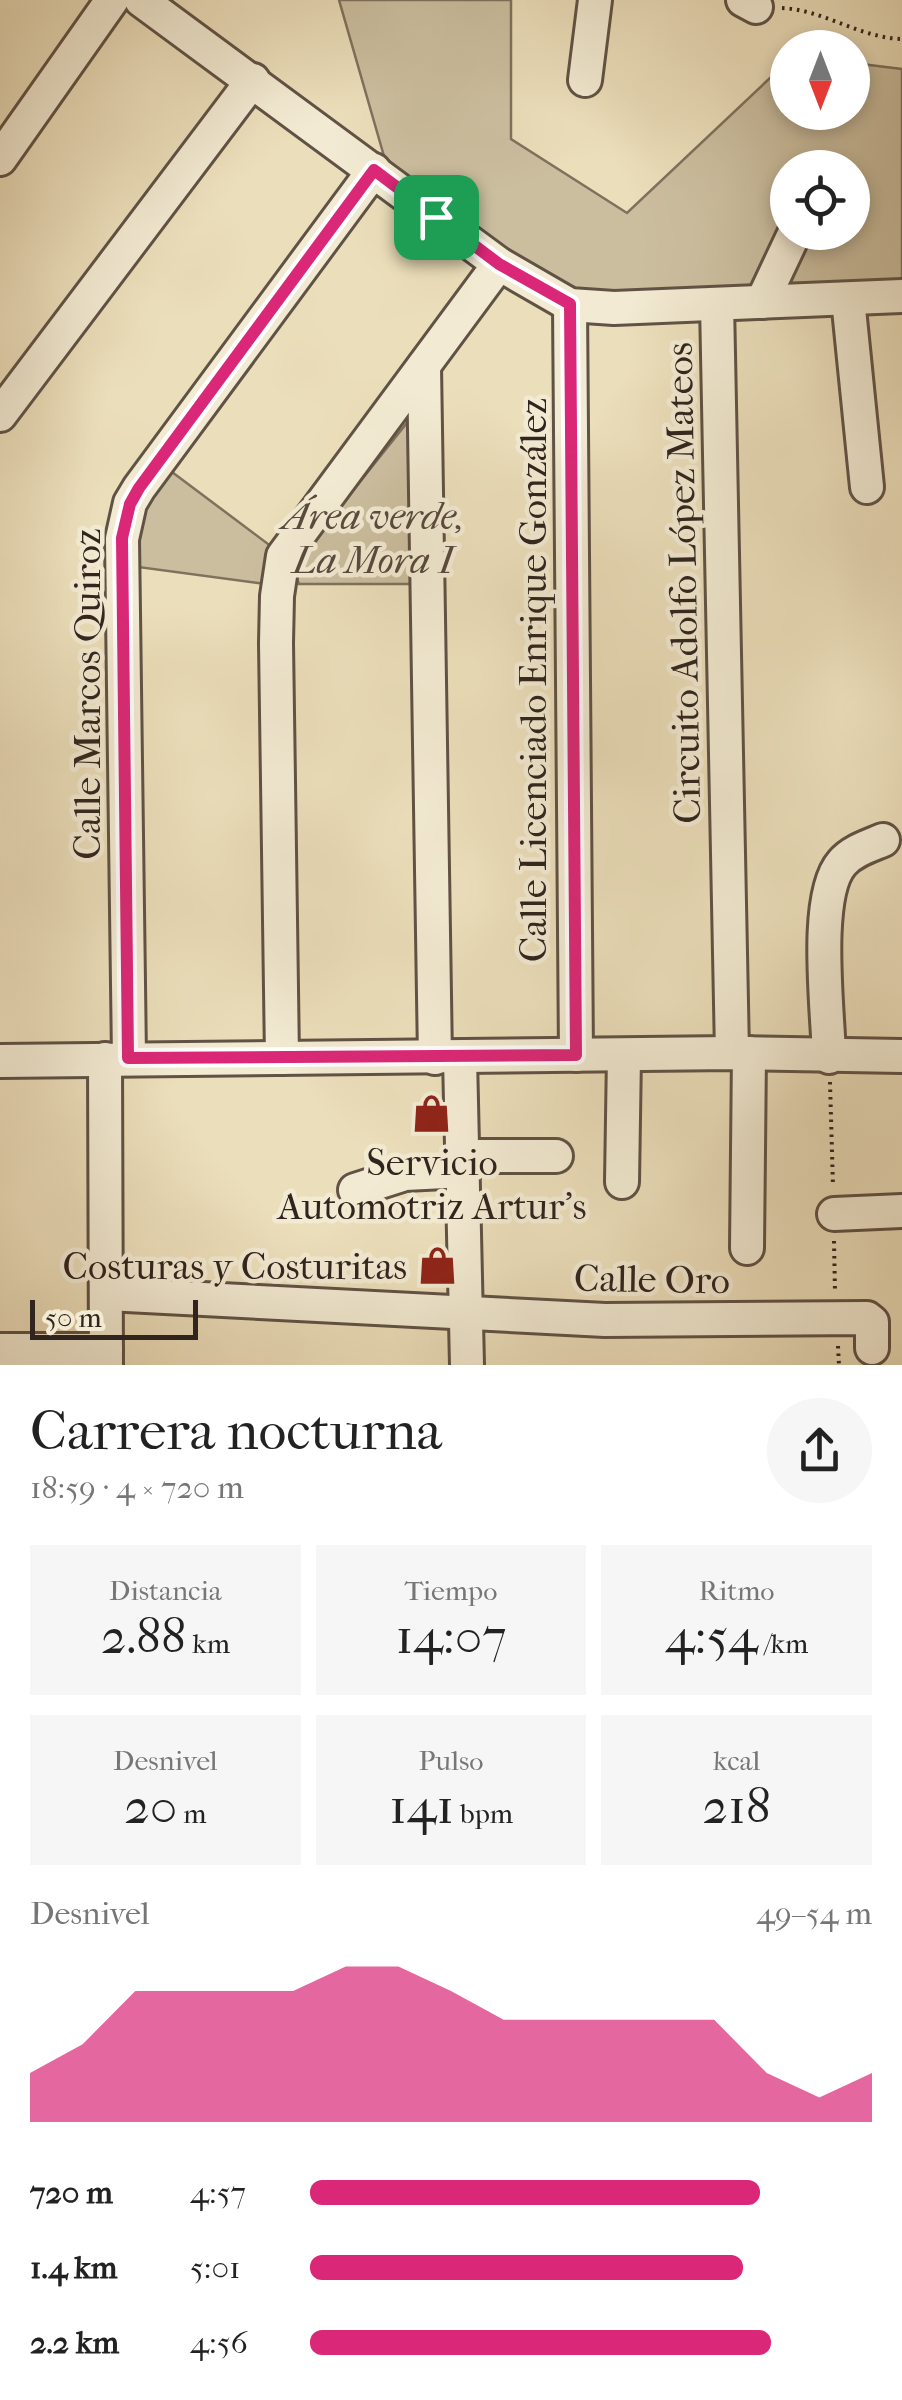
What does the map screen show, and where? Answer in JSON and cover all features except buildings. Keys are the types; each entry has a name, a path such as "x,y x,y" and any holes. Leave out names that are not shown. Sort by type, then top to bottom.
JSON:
{"street":[{"path":"0,159 112,0"},
{"name":"Circuito Adolfo López Mateos","path":"141,0 499,264 570,304 614,308 717,304 747,1248"},
{"path":"585,80 595,0"},
{"path":"0,415 253,80"},
{"name":"Calle Marcos Quiroz","path":"106,1357 117,1059 124,519 139,488 374,170"},
{"path":"762,302 787,250"},
{"path":"282,1058 276,643 279,574 291,541 499,264"},
{"path":"717,304 902,296"},
{"path":"848,299 867,487"},
{"name":"Calle Licenciado Enrique González","path":"570,304 576,1055"},
{"path":"424,366 447,1058 464,1163 467,1365"},
{"path":"829,1057 824,932 828,890 843,861 883,840"},
{"path":"622,1182 624,1055"},
{"path":"0,1061 902,1056"},
{"path":"355,1190 406,1174 464,1163 556,1156"},
{"path":"834,1214 902,1211"},
{"name":"Calle Oro","path":"108,1294 605,1320 747,1305 836,1319 870,1319 872,1348"},
{"path":"0,1350 39,1357 106,1357"}],"path":[{"path":"750,4 801,9 902,40"}],"green space":[{"path":"339,0 511,0 511,139 627,213 770,78 770,130 870,130 870,65 902,69 902,285 583,305 388,170"},
{"name":"Área verde, La Mora I","path":"414,414 420,584 299,584 292,567"},
{"path":"172,472 272,547 266,584 138,567 140,514"}],"place":[{"name":"Servicio Automotriz Artur's","path":"432,1113"},
{"name":"Costuras y Costuritas","path":"437,1266"}],"route":[{"path":"374,170 436,217 499,264 570,304 576,1055 128,1058 124,519 139,488 374,170"}]}
